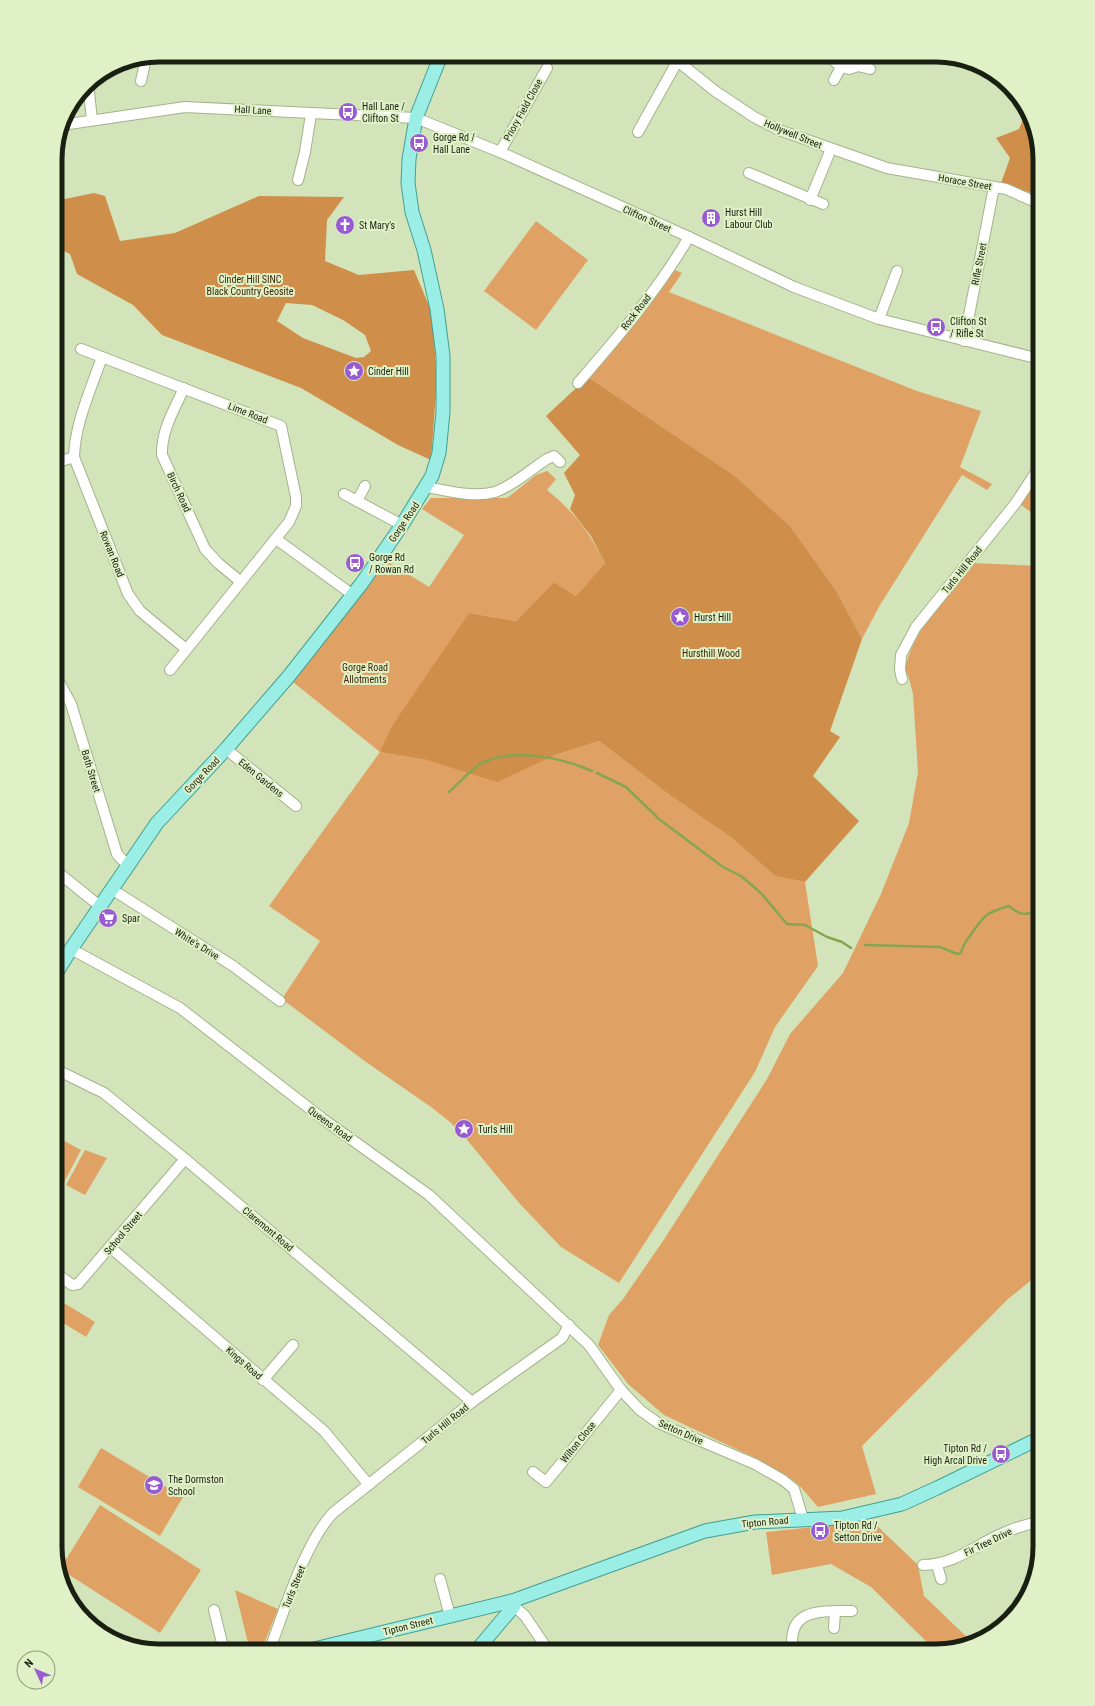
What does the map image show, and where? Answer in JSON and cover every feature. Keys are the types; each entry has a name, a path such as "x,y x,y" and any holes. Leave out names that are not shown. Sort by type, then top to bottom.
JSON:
{"main road":[{"name":"Gorge Road","path":"62,964 163,816 226,749 289,676 353,595 428,487 439,453 442,412 443,356 437,309 424,250 412,212 408,183 409,159 416,118 438,62"},
{"name":"Tipton Road","path":"486,1608 513,1604 705,1531 755,1522 842,1518 902,1504 1033,1441"},
{"path":"482,1644 513,1604"},
{"name":"Tipton Street","path":"335,1644 486,1608"}],"street":[{"path":"638,132 673,62"},
{"name":"Hollywell Street","path":"678,62 754,118 779,130 887,168"},
{"path":"835,62 841,67 849,69 858,66 870,69"},
{"path":"141,81 145,63"},
{"path":"834,80 841,67"},
{"name":"Priory Field Close","path":"500,152 547,68"},
{"path":"89,91 92,120"},
{"name":"Hall Lane","path":"68,124 185,107 416,118"},
{"path":"298,180 305,152 311,114"},
{"name":"Clifton Street","path":"416,118 500,152 689,237 794,287 879,318 964,341 1033,357"},
{"path":"810,200 831,149"},
{"name":"Horace Street","path":"887,168 1006,189 1033,201"},
{"path":"749,173 810,200 823,204"},
{"name":"Rifle Street","path":"964,341 994,187"},
{"name":"Rock Road","path":"578,383 611,345 670,269 689,237"},
{"path":"879,318 897,271"},
{"name":"Lime Road","path":"81,349 281,426 296,506 289,522 276,539"},
{"path":"62,461 74,457 74,443 78,428 102,357"},
{"name":"Birch Road","path":"184,388 165,429 162,442 162,455 205,549 211,557 241,582"},
{"path":"428,487 453,492 495,492 547,459 554,456 560,462"},
{"name":"Rowan Road","path":"74,457 128,594 140,611 186,649"},
{"name":"Turls Hill Road","path":"902,679 900,670 901,656 916,626 1015,504 1033,477"},
{"path":"357,501 365,486"},
{"path":"344,494 402,525"},
{"path":"170,670 276,539 353,595"},
{"name":"Bath Street","path":"62,687 71,704 117,854 128,866"},
{"name":"Eden Gardens","path":"226,749 296,806"},
{"path":"62,875 101,906"},
{"name":"White's Drive","path":"112,890 233,966 280,1001"},
{"name":"Queens Road","path":"71,949 180,1008 323,1120 429,1195 569,1325"},
{"name":"Claremont Road","path":"62,1072 104,1093 185,1159 472,1402"},
{"name":"School Street","path":"62,1277 72,1285 78,1284 185,1159"},
{"name":"Kings Road","path":"110,1248 324,1431 370,1485"},
{"name":"Turls Hill Road","path":"322,1525 333,1513 370,1485 472,1402 562,1338 569,1325"},
{"name":"Setton Drive","path":"569,1325 589,1345 621,1390 640,1410 658,1423 737,1456 783,1480 794,1489 803,1519"},
{"path":"263,1380 293,1345"},
{"name":"Wilton Close","path":"533,1472 546,1482 621,1390"},
{"name":"Fir Tree Drive","path":"923,1565 937,1565 964,1554 999,1534 1033,1524"},
{"name":"Turls Street","path":"272,1644 322,1525"},
{"path":"937,1565 940,1579"},
{"path":"440,1579 450,1616"},
{"path":"513,1604 525,1616 544,1644"},
{"path":"214,1610 222,1644"},
{"path":"792,1644 792,1630 797,1622 818,1611 852,1611"},
{"path":"834,1628 835,1611"}],"green space":[{"path":"1024,118 1030,134 1032,146 1033,194 1001,183 1010,158 996,138 1019,129"},
{"name":"Cinder Hill SINC Black Country Geosite","path":"94,193 105,196 120,241 175,233 259,196 344,197 327,220 325,261 359,275 414,270 432,313 437,379 431,460 398,445 301,388 162,335 133,305 77,274 70,254 62,250 62,200","holes":["286,303 312,305 343,320 365,335 371,351 364,357 356,358 303,338 277,321"]},
{"path":"536,221 588,260 536,330 484,291"},
{"path":"673,269 682,273 669,292 917,391 981,411 960,467 992,484 987,490 962,475 880,605 862,639 837,592 790,526 735,476 588,377"},
{"name":"Hursthill Wood","path":"588,377 735,476 790,526 837,592 862,639 830,731 840,737 813,776 859,821 805,882 775,876 732,838 671,796 599,741 555,755 497,782 427,760 380,752 392,726 469,613 516,621 554,582 576,596 605,563 591,536 570,509 575,495 564,473 580,455 546,416"},
{"name":"Gorge Road Allotments","path":"547,471 556,479 547,490 574,515 593,541 605,563 576,596 554,582 516,621 469,613 380,752 293,682 385,560 429,587 464,535 422,509 431,498 507,498 536,475"},
{"path":"1033,481 1033,514 1020,504"},
{"path":"973,563 1033,566 1033,1279 1008,1299 862,1446 876,1494 818,1507 798,1484 787,1476 751,1456 664,1415 628,1384 598,1345 609,1315 623,1299 663,1241 767,1079 790,1034 843,973 881,894 909,823 918,772 913,694 908,675 904,672 915,641 931,614"},
{"path":"599,741 671,796 732,838 775,876 805,882 818,966 775,1027 755,1072 619,1283 561,1247 520,1204 463,1135 450,1122 366,1062 282,999 320,941 269,906 380,752 427,760 555,755"},
{"path":"62,1140 81,1150 62,1186"},
{"path":"85,1150 107,1158 85,1195 66,1185"},
{"path":"64,1303 95,1322 86,1337 62,1322 62,1306"},
{"path":"101,1448 183,1497 160,1536 78,1487"},
{"path":"100,1505 201,1570 160,1633 66,1573 64,1563"},
{"path":"872,1521 918,1565 924,1596 968,1638 942,1644 929,1644 871,1587 831,1564 772,1575 766,1532"},
{"path":"235,1590 278,1609 264,1644 248,1644"}],"waterway":[{"path":"449,792 478,766 494,758 522,755 537,756 567,762 592,771"},
{"path":"597,773 626,787 659,819 723,867 741,876 761,893 787,924 805,925 827,937 842,942 851,948"},
{"path":"865,945 940,947 957,954 961,953 967,940 983,918 995,910 1009,906 1024,914 1028,914 1033,911"}],"place":[{"name":"Hall Lane / Clifton St","path":"348,112"},
{"name":"Gorge Rd / Hall Lane","path":"419,143"},
{"name":"Hurst Hill Labour Club","path":"711,218"},
{"name":"St Mary's","path":"345,225"},
{"name":"Clifton St / Rifle St","path":"936,327"},
{"name":"Cinder Hill","path":"354,371"},
{"name":"Gorge Rd / Rowan Rd","path":"355,563"},
{"name":"Hurst Hill","path":"680,617"},
{"name":"Spar","path":"108,918"},
{"name":"Turls Hill","path":"464,1129"},
{"name":"Tipton Rd / High Arcal Drive","path":"1001,1454"},
{"name":"The Dormston School","path":"154,1485"},
{"name":"Tipton Rd / Setton Drive","path":"820,1531"}]}
